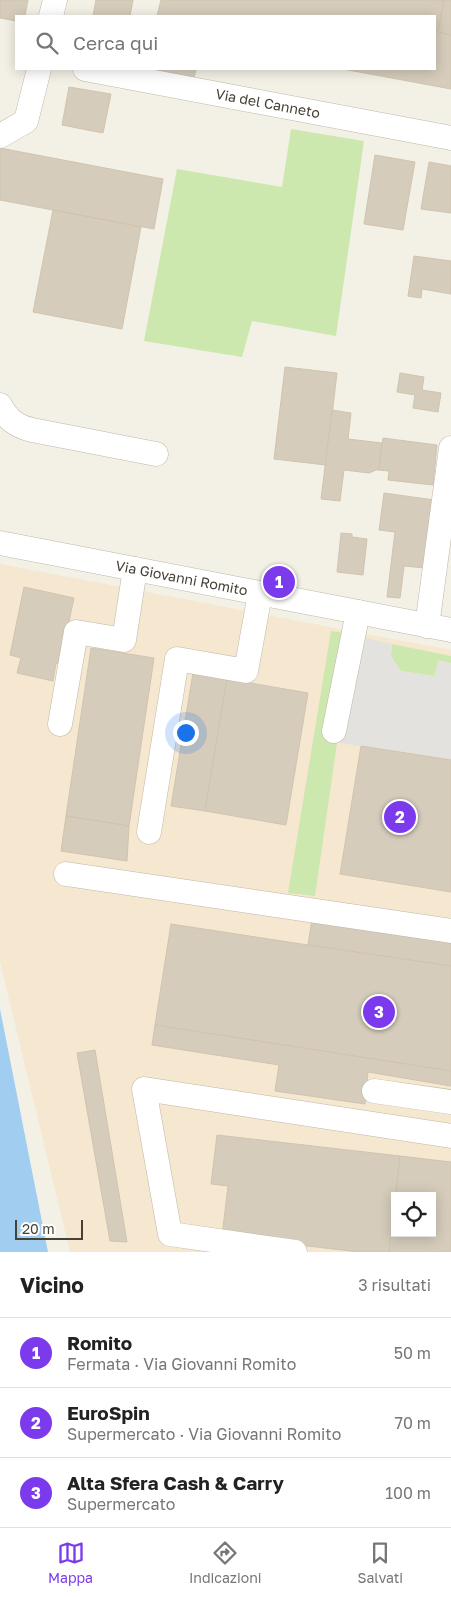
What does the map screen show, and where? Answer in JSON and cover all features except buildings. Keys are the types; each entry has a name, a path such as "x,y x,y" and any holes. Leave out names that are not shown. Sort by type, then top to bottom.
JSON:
{"street":[{"path":"51,15 55,0"},
{"path":"0,136 26,121 39,70"},
{"name":"Via del Canneto","path":"90,70 451,138"},
{"path":"0,405 11,421 18,426 156,454"},
{"path":"427,626 451,448"},
{"name":"Via Giovanni Romito","path":"0,543 451,630"},
{"path":"60,724 76,632 124,640 135,569"},
{"path":"149,832 177,659 246,671 260,594"},
{"path":"334,731 358,612"},
{"path":"66,874 451,930"},
{"path":"295,1252 170,1234 144,1089 451,1136"},
{"path":"374,1091 451,1102"}],"shaded area":[{"path":"0,564 451,650 451,1252 70,1252 0,962"},
{"path":"344,633 392,644 391,656 401,671 435,676 438,660 451,663 451,760 327,741"}],"green space":[{"path":"291,129 364,141 336,336 252,321 242,357 144,341 177,169 282,187"},
{"path":"331,631 344,633 327,741 337,743 315,896 288,893"},
{"path":"392,644 451,656 451,663 438,661 435,676 401,671 391,656"}],"water":[{"path":"0,1009 48,1252 0,1252"}],"place":[{"name":"Romito","path":"279,582"},
{"name":"EuroSpin","path":"400,817"},
{"name":"Alta Sfera Cash & Carry","path":"379,1012"}]}
